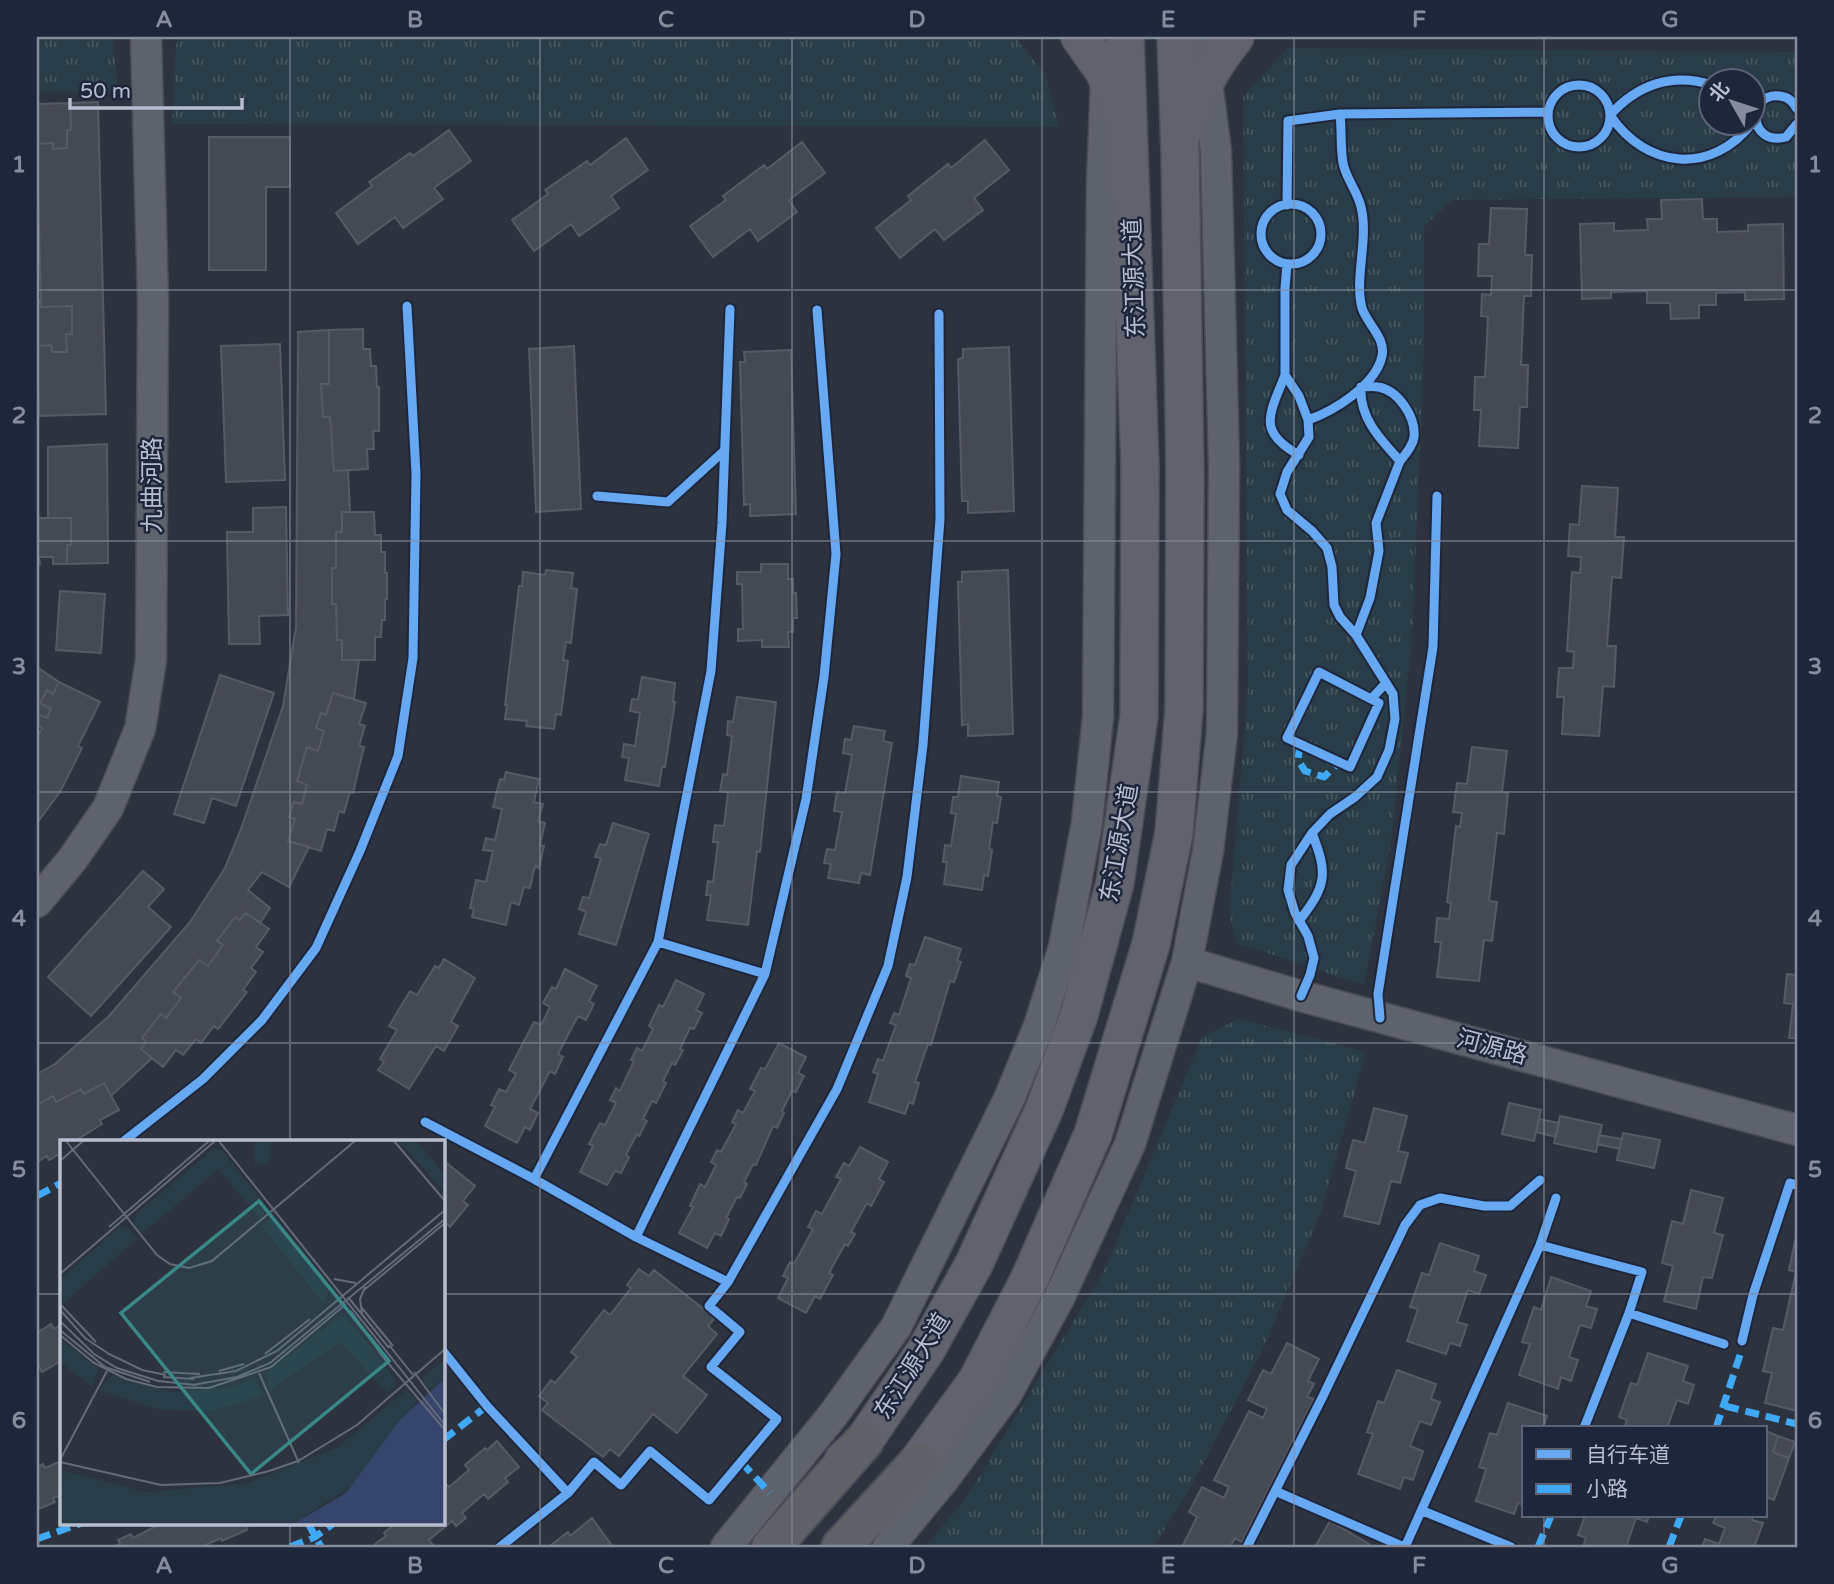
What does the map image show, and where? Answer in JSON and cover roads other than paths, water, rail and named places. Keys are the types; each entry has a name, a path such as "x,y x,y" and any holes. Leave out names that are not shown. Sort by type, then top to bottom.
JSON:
{"highway":[{"path":"771,1547 864,1441"},
{"path":"841,1547 918,1463"}],"main road":[{"path":"1080,37 1106,75 1120,107 1130,145"},
{"name":"东江源大道","path":"755,1547 864,1441 926,1349 974,1264 1044,1110 1079,1015 1115,883 1139,716 1140,466 1125,37"},
{"name":"东江源大道","path":"852,1547 918,1463 977,1381 1030,1278 1093,1134 1151,944 1171,845 1184,709 1185,473 1176,37"},
{"path":"1180,151 1187,120 1205,79 1235,37"}],"street":[{"name":"九曲河路","path":"37,902 72,860 108,808 140,729 151,660 153,301 146,37"},
{"path":"726,1547 833,1416 896,1327 1009,1099 1039,1026 1064,947 1087,822 1098,717 1102,197 1107,37"},
{"path":"888,1547 944,1479 1006,1395 1059,1298 1130,1144 1186,962 1208,850 1222,733 1224,465 1216,151 1201,37"},
{"name":"河源路","path":"1186,962 1797,1130"}]}
